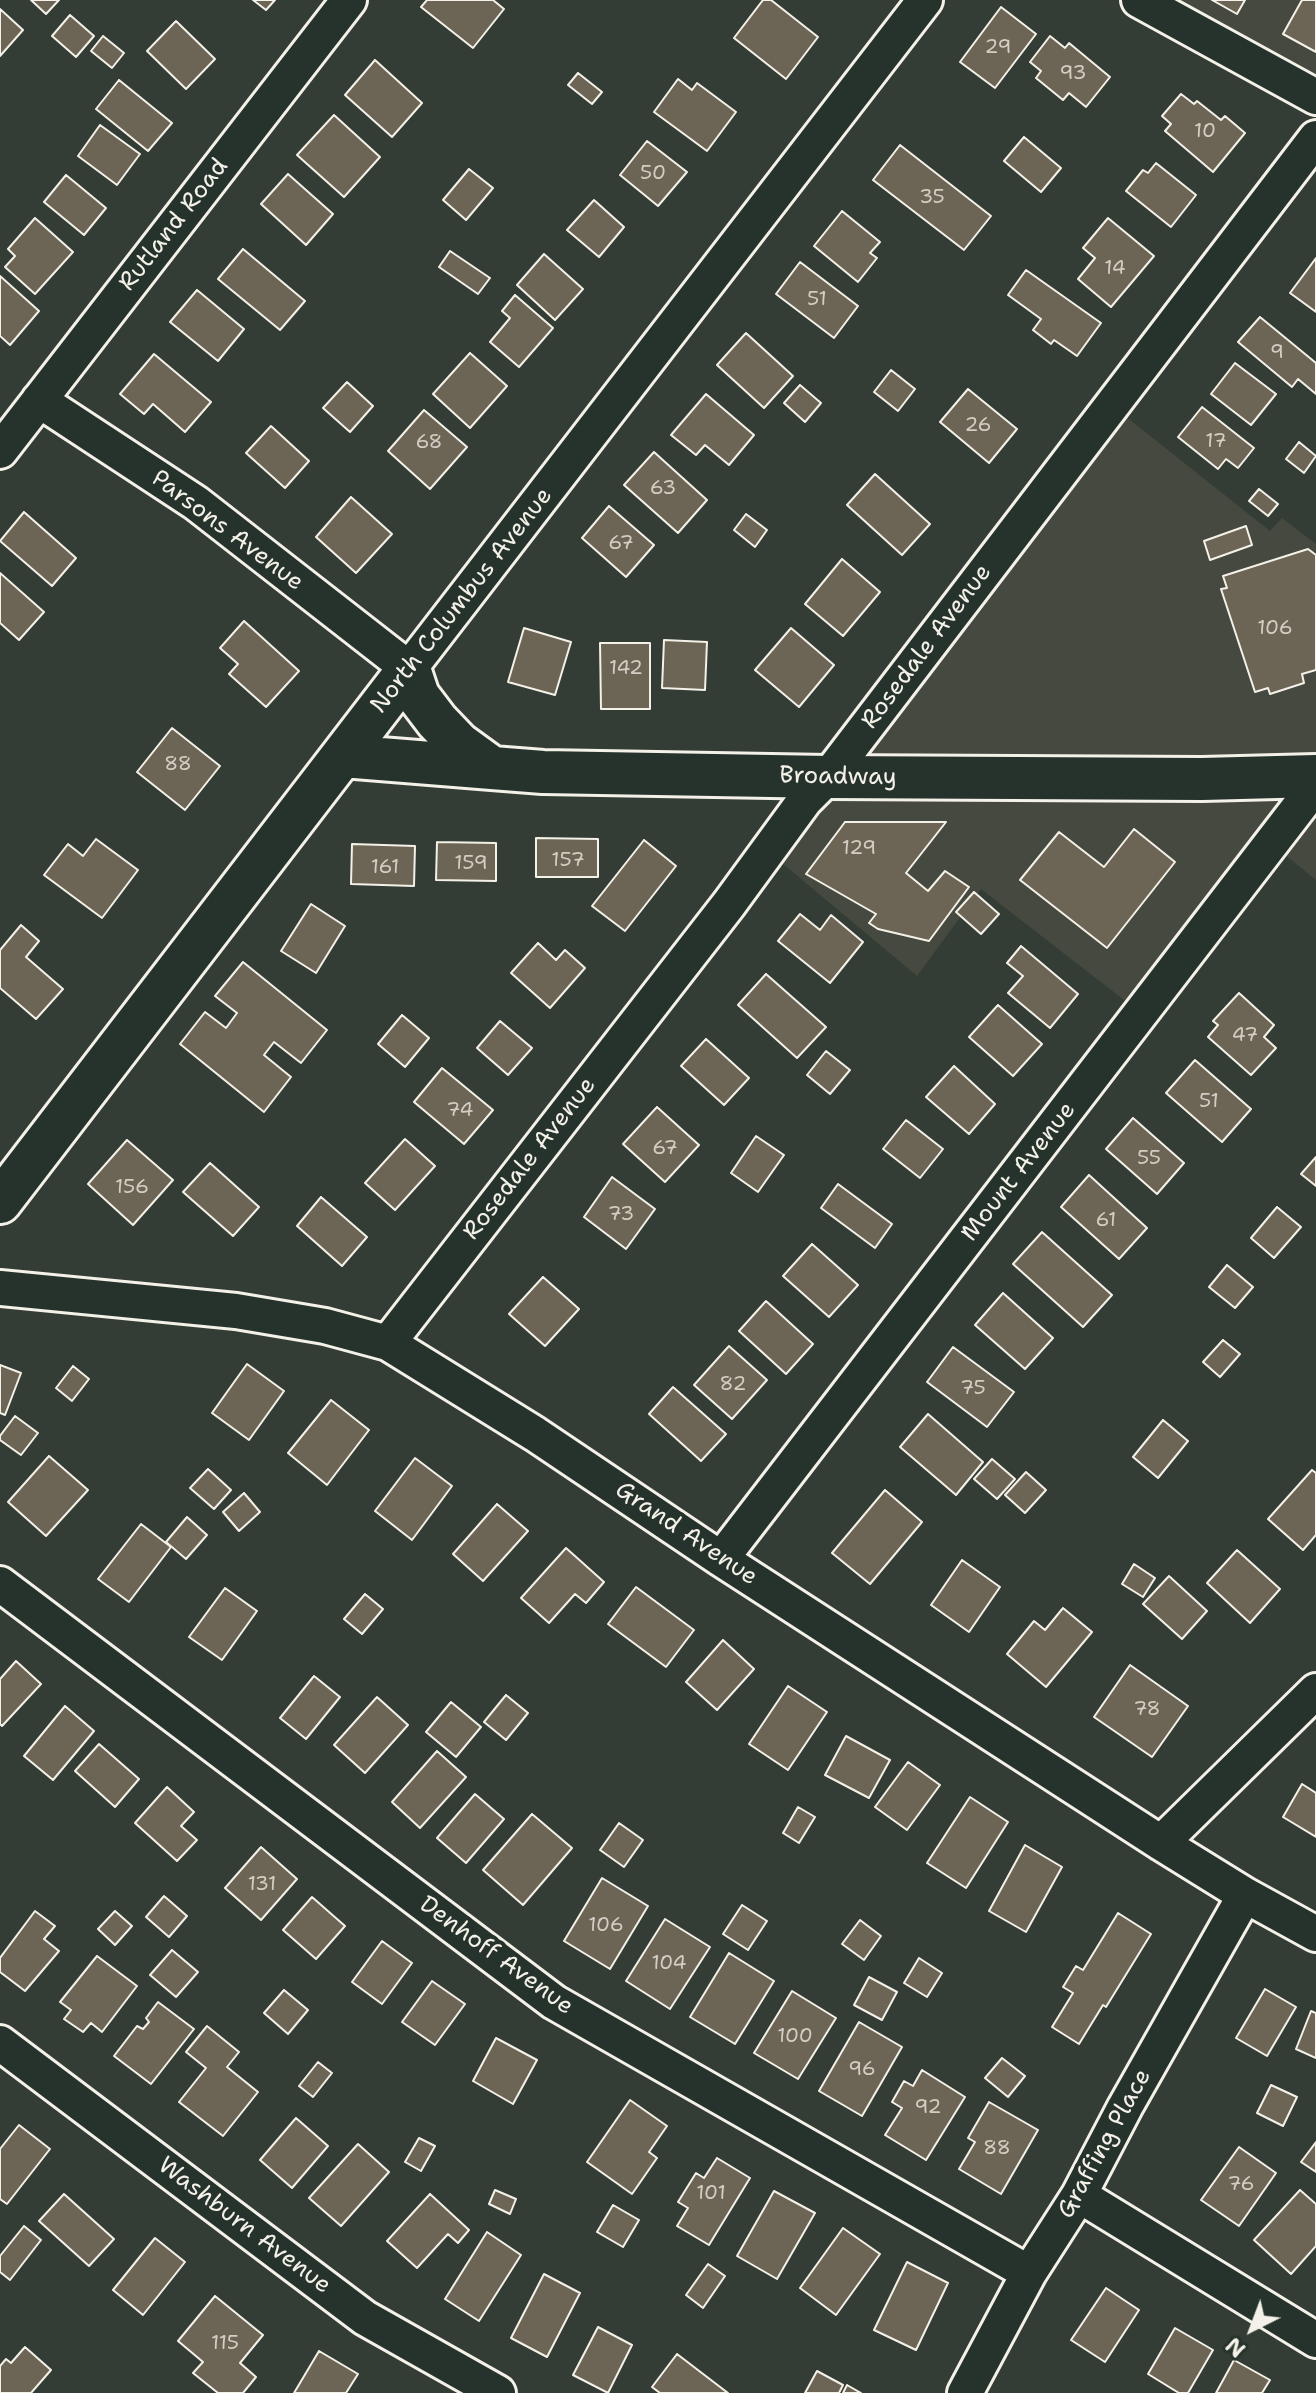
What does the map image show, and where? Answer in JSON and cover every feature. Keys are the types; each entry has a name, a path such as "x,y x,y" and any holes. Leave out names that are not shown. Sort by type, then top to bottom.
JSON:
{"street":[{"name":"Rutland Road","path":"0,451 20,411 349,0"},
{"name":"North Columbus Avenue","path":"0,1202 925,0"},
{"path":"1139,0 1316,97"},
{"name":"Rosedale Avenue","path":"388,1343 729,904 805,800 828,777 1316,138"},
{"name":"Parsons Avenue","path":"20,411 196,503 409,669"},
{"path":"409,669 418,696 437,721 459,744 492,768"},
{"name":"Broadway","path":"343,756 543,772 1202,779 1316,776"},
{"name":"Mount Avenue","path":"721,1559 1316,785"},
{"name":"Grand Avenue","path":"0,1288 236,1311 325,1326 388,1343 535,1434 721,1559 1161,1843 1316,1934"},
{"name":"Denhoff Avenue","path":"0,1584 554,2002 1029,2273"},
{"path":"1161,1843 1316,1691"},
{"name":"Graffing Place","path":"965,2393 1029,2273 1079,2195 1245,1895"},
{"name":"Washburn Avenue","path":"0,2043 365,2318 498,2393"},
{"path":"1079,2195 1316,2340"}],"shaded area":[{"path":"1132,0 1316,0 1316,101"},
{"path":"1115,408 1270,531 1282,518 1316,544 1316,880 1278,849 1142,1014 981,889 917,976 770,853"}],"building":[{"path":"31,0 59,0 46,14"},
{"path":"253,0 275,0 266,10"},
{"path":"427,0 493,0 504,9 473,48 421,7"},
{"path":"763,0 771,0 818,37 786,79 734,38"},
{"path":"1212,0 1245,0 1237,14"},
{"path":"1302,0 1316,0 1316,52 1283,34"},
{"path":"1001,7 1036,34 995,88 960,62"},
{"path":"0,9 23,30 0,56"},
{"path":"70,15 94,36 76,57 52,36"},
{"path":"176,21 215,59 186,89 147,51"},
{"path":"103,36 124,53 112,68 91,51"},
{"path":"1050,36 1065,48 1069,43 1110,77 1086,107 1069,93 1063,100 1036,78 1041,71 1030,62"},
{"path":"375,60 422,103 392,137 345,95"},
{"path":"578,73 602,92 592,104 568,85"},
{"path":"678,79 692,90 697,83 736,112 707,151 654,112"},
{"path":"119,80 172,123 148,151 96,109"},
{"path":"1181,94 1194,104 1197,101 1221,120 1225,116 1245,133 1213,172 1165,131 1171,124 1162,116"},
{"path":"334,115 380,157 344,197 297,155"},
{"path":"100,125 140,154 117,185 78,156"},
{"path":"1024,137 1061,168 1041,192 1004,161"},
{"path":"647,141 687,172 658,206 620,175"},
{"path":"900,145 991,216 964,250 873,180"},
{"path":"1156,163 1196,195 1171,227 1126,191 1143,170 1148,173"},
{"path":"469,169 493,188 466,220 443,200"},
{"path":"288,174 333,214 306,245 261,204"},
{"path":"66,175 106,208 84,235 44,202"},
{"path":"594,200 624,227 599,257 567,230"},
{"path":"842,211 880,242 870,253 877,258 858,282 814,246"},
{"path":"35,218 73,252 35,294 5,267 15,256 8,249"},
{"path":"1108,218 1154,256 1111,307 1078,279 1095,258 1083,248"},
{"path":"243,249 305,301 280,330 218,279"},
{"path":"450,251 490,278 478,294 439,267"},
{"path":"544,254 583,289 555,320 517,285"},
{"path":"1316,258 1316,312 1290,293"},
{"path":"800,262 858,306 834,338 776,294"},
{"path":"1026,270 1101,323 1077,356 1054,340 1051,344 1033,330 1041,319 1008,295"},
{"path":"0,276 39,311 10,345 0,336"},
{"path":"197,290 244,329 218,361 170,322"},
{"path":"515,295 553,328 519,367 490,342 510,318 502,311"},
{"path":"1260,317 1316,363 1316,394 1298,379 1292,387 1238,342"},
{"path":"746,333 793,376 764,408 717,365"},
{"path":"470,353 507,386 470,428 433,394"},
{"path":"154,354 211,402 185,432 153,404 144,414 120,394"},
{"path":"1235,363 1276,394 1251,425 1211,394"},
{"path":"891,370 915,389 898,411 874,392"},
{"path":"347,382 373,406 350,432 323,408"},
{"path":"800,385 821,403 805,422 784,403"},
{"path":"968,389 1017,429 989,463 940,422"},
{"path":"706,394 754,435 729,465 705,445 696,455 671,435"},
{"path":"1202,407 1254,448 1238,468 1226,459 1218,469 1178,437"},
{"path":"424,410 467,447 430,489 388,451"},
{"path":"271,426 309,461 285,488 246,453"},
{"path":"1299,442 1316,456 1304,473 1286,459"},
{"path":"654,452 707,500 678,533 624,485"},
{"path":"875,474 930,524 902,555 847,505"},
{"path":"1259,489 1278,504 1268,516 1249,501"},
{"path":"351,497 392,534 356,573 316,537"},
{"path":"609,506 654,545 626,577 582,538"},
{"path":"24,512 76,558 52,586 0,541"},
{"path":"746,514 767,530 755,547 734,530"},
{"path":"1246,526 1252,545 1210,560 1204,541"},
{"path":"1308,549 1316,555 1316,670 1302,674 1304,683 1270,694 1268,688 1255,692 1221,589 1227,588 1223,576"},
{"path":"842,559 880,592 843,636 805,604"},
{"path":"0,573 44,612 19,640 0,623"},
{"path":"244,621 299,671 266,707 229,674 238,664 220,648"},
{"path":"524,628 571,642 555,695 508,682"},
{"path":"791,628 834,665 799,707 755,670"},
{"path":"664,640 707,642 705,690 662,688"},
{"path":"600,643 650,643 650,709 601,709"},
{"path":"172,728 220,766 185,810 137,772"},
{"path":"845,822 946,822 906,873 928,891 945,871 969,887 929,941 878,929 869,923 876,914 806,874"},
{"path":"1134,829 1175,862 1107,948 1020,880 1059,832 1104,867"},
{"path":"536,838 598,839 598,877 536,877"},
{"path":"96,839 138,870 102,918 44,875 68,844 83,856"},
{"path":"644,840 676,866 625,931 592,906"},
{"path":"437,842 496,843 496,881 436,880"},
{"path":"352,844 415,846 414,886 351,884"},
{"path":"974,892 999,914 981,934 956,912"},
{"path":"311,904 345,926 316,973 281,951"},
{"path":"800,914 820,930 831,915 863,942 830,983 778,941"},
{"path":"21,925 39,941 26,957 63,989 36,1019 0,988 0,950"},
{"path":"538,943 556,960 565,950 585,968 550,1008 511,973"},
{"path":"1021,946 1078,994 1050,1028 1008,993 1023,976 1007,963"},
{"path":"243,962 327,1030 301,1063 274,1042 264,1055 291,1077 264,1112 180,1044 205,1012 226,1028 237,1013 215,996"},
{"path":"766,974 826,1027 797,1058 738,1005"},
{"path":"1239,993 1274,1025 1264,1037 1276,1048 1251,1075 1208,1037 1218,1025 1213,1021"},
{"path":"998,1005 1042,1044 1013,1076 969,1037"},
{"path":"402,1015 429,1038 405,1067 378,1044"},
{"path":"500,1021 532,1048 508,1075 477,1048"},
{"path":"706,1039 749,1078 724,1105 681,1066"},
{"path":"826,1051 850,1070 830,1094 807,1075"},
{"path":"1195,1060 1251,1109 1222,1142 1166,1093"},
{"path":"954,1066 995,1104 969,1134 926,1097"},
{"path":"442,1068 493,1110 464,1144 414,1102"},
{"path":"657,1107 699,1145 665,1182 623,1144"},
{"path":"1133,1118 1184,1163 1157,1194 1106,1149"},
{"path":"906,1120 943,1149 920,1178 883,1149"},
{"path":"756,1136 784,1155 758,1192 731,1173"},
{"path":"405,1139 435,1166 395,1210 365,1183"},
{"path":"127,1140 173,1180 133,1225 88,1184"},
{"path":"1316,1157 1316,1186 1301,1174"},
{"path":"210,1163 259,1207 233,1236 183,1192"},
{"path":"1089,1175 1147,1228 1119,1259 1061,1207"},
{"path":"612,1177 655,1209 626,1249 584,1217"},
{"path":"838,1184 892,1224 875,1248 821,1208"},
{"path":"321,1197 367,1237 342,1266 297,1226"},
{"path":"1277,1207 1301,1227 1274,1258 1251,1238"},
{"path":"1042,1232 1112,1295 1083,1327 1013,1264"},
{"path":"812,1244 858,1285 829,1317 783,1276"},
{"path":"1227,1265 1253,1287 1235,1308 1209,1287"},
{"path":"543,1277 579,1309 545,1346 509,1314"},
{"path":"1003,1293 1053,1338 1025,1369 975,1325"},
{"path":"766,1301 813,1344 786,1374 739,1331"},
{"path":"1223,1340 1240,1354 1220,1377 1203,1362"},
{"path":"729,1346 767,1380 732,1419 694,1385"},
{"path":"953,1347 1014,1392 987,1427 927,1382"},
{"path":"247,1364 284,1391 249,1440 212,1413"},
{"path":"0,1365 21,1373 5,1415 0,1413"},
{"path":"73,1366 89,1379 72,1401 56,1388"},
{"path":"673,1387 726,1434 701,1461 649,1414"},
{"path":"331,1400 369,1430 327,1485 288,1453"},
{"path":"928,1414 983,1462 956,1495 900,1447"},
{"path":"15,1416 38,1433 21,1455 0,1440"},
{"path":"1163,1420 1188,1441 1158,1478 1133,1457"},
{"path":"49,1456 88,1490 46,1536 8,1502"},
{"path":"415,1458 452,1486 412,1540 375,1511"},
{"path":"992,1459 1015,1479 997,1499 974,1479"},
{"path":"208,1469 231,1490 214,1509 190,1488"},
{"path":"1312,1470 1316,1473 1316,1535 1303,1550 1268,1519"},
{"path":"1026,1472 1046,1490 1025,1513 1005,1495"},
{"path":"885,1490 922,1522 870,1584 832,1553"},
{"path":"244,1493 260,1512 239,1531 223,1512"},
{"path":"497,1504 528,1531 483,1581 453,1554"},
{"path":"187,1517 207,1535 186,1559 166,1542"},
{"path":"141,1524 171,1547 129,1602 98,1579"},
{"path":"566,1548 604,1582 586,1603 575,1594 549,1623 521,1598"},
{"path":"1237,1550 1280,1589 1250,1623 1207,1583"},
{"path":"962,1560 1000,1587 969,1632 931,1605"},
{"path":"1134,1564 1155,1578 1143,1597 1122,1584"},
{"path":"1169,1576 1207,1611 1182,1639 1143,1604"},
{"path":"636,1587 694,1630 666,1667 608,1624"},
{"path":"225,1588 257,1611 222,1660 189,1637"},
{"path":"365,1594 383,1609 362,1634 344,1619"},
{"path":"1063,1608 1092,1632 1046,1687 1007,1654 1034,1621 1045,1630"},
{"path":"723,1640 754,1669 717,1710 686,1682"},
{"path":"16,1661 41,1684 2,1726 0,1679"},
{"path":"1130,1665 1188,1706 1152,1757 1094,1717"},
{"path":"314,1676 340,1697 306,1739 280,1718"},
{"path":"788,1686 827,1712 788,1770 749,1744"},
{"path":"506,1695 528,1713 506,1740 484,1722"},
{"path":"377,1697 408,1725 365,1773 334,1745"},
{"path":"451,1702 481,1727 456,1757 426,1732"},
{"path":"65,1706 94,1731 53,1780 24,1756"},
{"path":"846,1736 890,1760 869,1798 825,1775"},
{"path":"99,1744 139,1779 115,1807 75,1771"},
{"path":"437,1751 466,1777 420,1828 392,1802"},
{"path":"908,1762 940,1785 907,1830 875,1807"},
{"path":"1302,1784 1316,1793 1316,1837 1283,1817"},
{"path":"167,1787 194,1812 181,1826 197,1840 177,1861 135,1823"},
{"path":"475,1794 504,1819 466,1863 437,1838"},
{"path":"970,1797 1008,1822 966,1888 927,1863"},
{"path":"798,1807 815,1817 799,1843 783,1833"},
{"path":"532,1814 572,1848 523,1905 483,1870"},
{"path":"619,1823 643,1840 624,1867 600,1850"},
{"path":"1025,1845 1062,1867 1026,1932 989,1911"},
{"path":"261,1847 297,1879 261,1920 225,1888"},
{"path":"602,1878 648,1906 610,1969 564,1941"},
{"path":"164,1896 187,1916 169,1937 146,1917"},
{"path":"312,1897 345,1926 316,1959 283,1930"},
{"path":"742,1905 767,1921 748,1950 723,1934"},
{"path":"35,1911 55,1926 44,1939 59,1951 25,1991 0,1972 0,1958"},
{"path":"115,1911 132,1926 115,1945 98,1929"},
{"path":"1118,1913 1151,1934 1079,2044 1052,2027 1073,1993 1063,1987 1076,1966 1083,1970"},
{"path":"665,1919 710,1947 670,2009 626,1981"},
{"path":"860,1920 881,1936 864,1960 842,1944"},
{"path":"382,1941 412,1963 382,2004 352,1982"},
{"path":"172,1950 198,1972 176,1997 150,1975"},
{"path":"729,1953 774,1981 735,2044 690,2017"},
{"path":"97,1956 137,1986 102,2032 91,2023 83,2032 64,2019 71,2010 60,2002"},
{"path":"919,1958 942,1973 927,1997 904,1983"},
{"path":"869,1977 897,1992 882,2020 854,2005"},
{"path":"432,1981 465,2004 435,2045 402,2022"},
{"path":"1265,1989 1296,2007 1267,2056 1236,2038"},
{"path":"284,1990 308,2010 288,2034 264,2013"},
{"path":"792,1991 836,2018 798,2079 754,2053"},
{"path":"158,2002 194,2029 151,2084 114,2056 137,2026 143,2029 149,2022 146,2018"},
{"path":"1311,2011 1316,2013 1316,2058 1296,2049"},
{"path":"859,2022 902,2047 862,2116 819,2091"},
{"path":"207,2026 239,2052 227,2067 258,2092 223,2136 179,2102 206,2068 186,2052"},
{"path":"496,2038 537,2060 513,2104 473,2081"},
{"path":"1002,2058 1025,2076 1008,2097 985,2078"},
{"path":"318,2062 332,2073 313,2097 299,2086"},
{"path":"922,2070 965,2097 926,2160 885,2135 902,2108 892,2102 904,2081 913,2086"},
{"path":"1271,2085 1297,2097 1283,2126 1257,2113"},
{"path":"630,2100 667,2126 649,2152 657,2158 632,2194 587,2162"},
{"path":"989,2102 1038,2130 1001,2194 959,2169 975,2142 968,2138"},
{"path":"296,2118 328,2146 292,2188 260,2160"},
{"path":"19,2125 50,2149 7,2204 0,2199 0,2149"},
{"path":"419,2138 435,2146 421,2171 405,2162"},
{"path":"1316,2142 1316,2172 1301,2162"},
{"path":"358,2144 389,2172 341,2226 309,2198"},
{"path":"1239,2147 1276,2173 1239,2226 1201,2200"},
{"path":"717,2158 750,2178 709,2245 677,2226 688,2208 678,2202 696,2173 704,2178"},
{"path":"495,2190 516,2199 510,2214 489,2204"},
{"path":"1300,2190 1316,2204 1316,2246 1291,2274 1254,2240"},
{"path":"774,2191 815,2213 777,2279 737,2256"},
{"path":"64,2194 114,2239 89,2266 39,2221"},
{"path":"430,2194 469,2230 458,2243 448,2234 417,2268 387,2241"},
{"path":"613,2205 639,2220 623,2247 597,2232"},
{"path":"24,2226 41,2240 10,2280 0,2272 0,2256"},
{"path":"843,2228 880,2254 836,2315 800,2288"},
{"path":"487,2232 521,2255 479,2321 445,2299"},
{"path":"155,2238 185,2262 143,2315 113,2290"},
{"path":"907,2262 948,2283 916,2350 874,2330"},
{"path":"708,2264 725,2276 703,2308 686,2295"},
{"path":"544,2274 580,2293 547,2357 511,2338"},
{"path":"1106,2288 1139,2310 1105,2362 1071,2340"},
{"path":"215,2296 263,2335 240,2363 256,2377 243,2393 218,2393 193,2373 203,2362 178,2341"},
{"path":"598,2327 632,2345 608,2393 573,2375"},
{"path":"1175,2328 1213,2350 1188,2393 1179,2393 1148,2374"},
{"path":"25,2347 51,2370 31,2393 0,2393 0,2366 6,2359 11,2363"},
{"path":"319,2351 358,2374 346,2393 294,2393"},
{"path":"677,2354 728,2393 660,2393 652,2387"},
{"path":"1234,2360 1270,2380 1262,2393 1216,2393"},
{"path":"817,2371 843,2385 839,2393 805,2393"},
{"path":"847,2385 861,2393 843,2393"}]}
